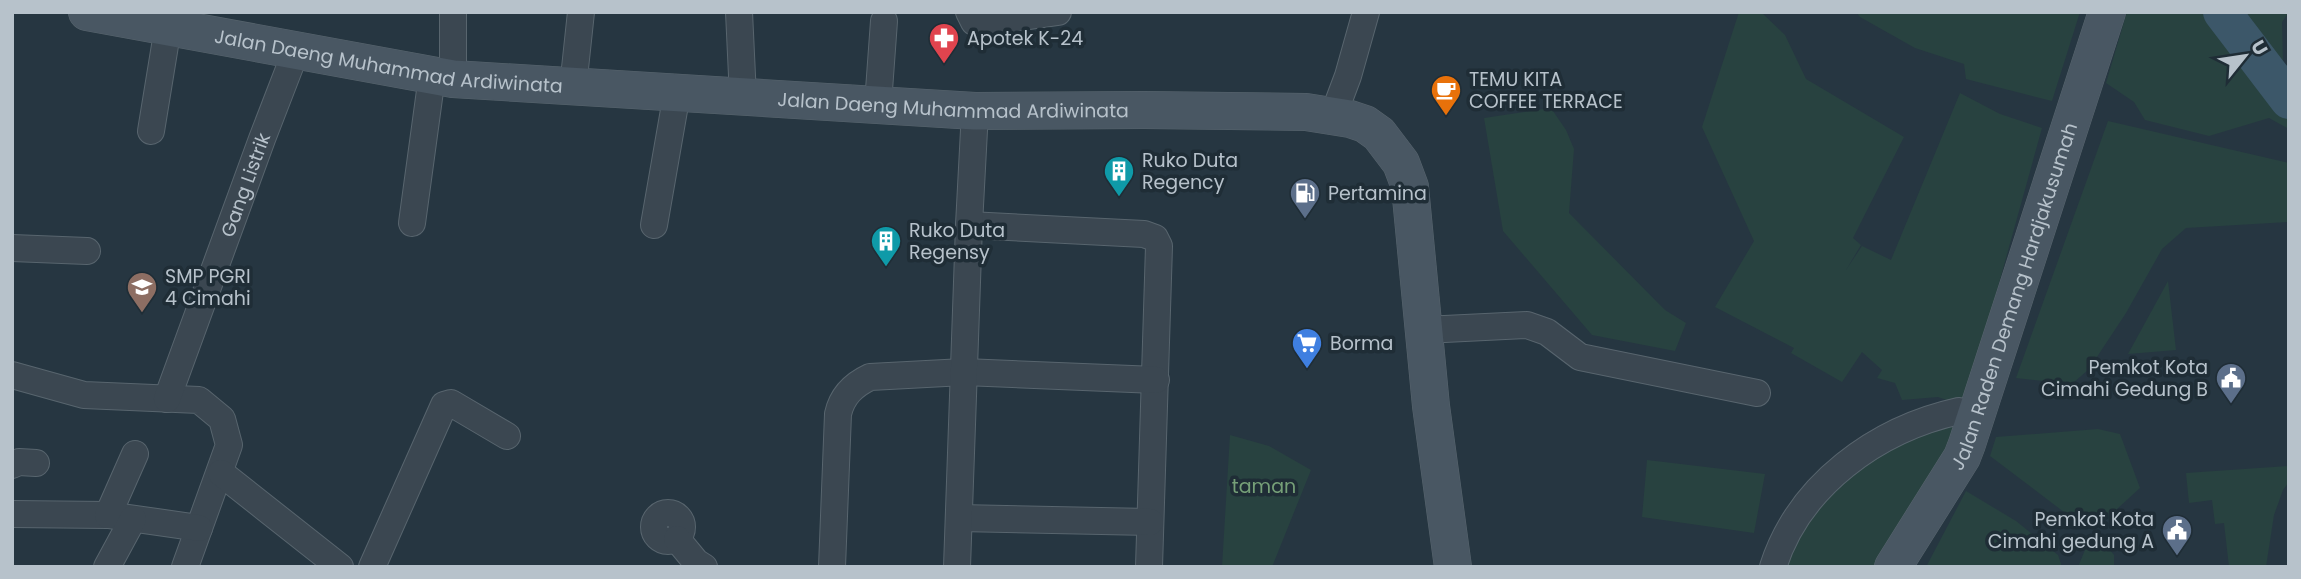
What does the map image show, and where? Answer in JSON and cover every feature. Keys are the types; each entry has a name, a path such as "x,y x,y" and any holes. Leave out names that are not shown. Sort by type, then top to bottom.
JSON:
{"main road":[{"name":"Jalan Daeng Muhammad Ardiwinata","path":"87,12 187,24 296,51 442,77 975,111 1264,110 1350,119 1372,129 1393,150 1402,163 1410,187 1440,488 1453,567"},
{"name":"Jalan Raden Demang Hardjakusumah","path":"1893,567 1962,457 1963,428 2107,12"}],"street":[{"path":"412,223 453,12"},
{"path":"573,87 581,12"},
{"path":"738,12 743,97"},
{"path":"969,12 974,22 980,23 1058,12"},
{"path":"1333,116 1348,76 1366,12"},
{"path":"878,104 884,21"},
{"path":"151,131 187,24"},
{"name":"Gang Listrik","path":"167,399 296,51"},
{"path":"654,225 677,93"},
{"path":"957,567 975,111"},
{"path":"969,225 1144,234 1155,238 1159,246 1149,567"},
{"path":"12,248 87,251"},
{"path":"1424,330 1527,325 1548,332 1580,357 1757,393"},
{"path":"832,567 838,414 841,401 858,383 870,377 964,372 1156,380"},
{"path":"12,375 84,395 199,400 222,419 229,445 188,565"},
{"path":"372,567 444,405 451,403 507,436"},
{"path":"1773,567 1780,547 1798,514 1837,471 1866,449 1928,418 1963,428"},
{"path":"107,567 135,454"},
{"path":"221,473 341,567"},
{"path":"12,514 120,517 199,528"},
{"path":"959,518 1150,522"},
{"path":"677,539 696,562 705,567"}],"green space":[{"path":"1739,12 1761,12 1785,35 1806,79 1904,137 1853,238 1861,245 1846,270 1862,246 1891,260 1960,93 2000,114 2042,128 1965,406 1938,397 1902,400 1895,383 1877,378 1882,370 1862,352 1842,382 1791,353 1794,348 1715,307 1754,241 1702,127"},
{"path":"1856,12 2080,12 2052,101 1966,79 1964,64 1915,48 1860,17"},
{"path":"2127,12 2289,12 2282,22 2283,63 2289,66 2289,129 2269,118 2209,136 2145,120 2134,102 2106,83"},
{"path":"1551,108 1566,130 1574,149 1569,213 1665,310 1686,323 1675,351 1592,335 1503,231 1484,118"},
{"path":"2108,121 2289,163 2289,222 2186,228 2162,249 2126,313 2089,369 2072,384 2016,378"},
{"path":"2168,281 2176,350 2128,354"},
{"path":"1961,416 1943,467 1880,567 1780,567 1786,549 1859,461"},
{"path":"2098,429 2120,434 2140,488 2105,520 2081,525 1990,456 1996,437"},
{"name":"taman","path":"1230,435 1269,446 1311,470 1272,567 1222,567"},
{"path":"1647,460 1765,474 1754,533 1642,517"},
{"path":"2289,466 2289,482 2283,490 2274,515 2266,567 2229,567 2224,523 2215,524 2212,500 2189,503 2186,473"},
{"path":"1966,491 2016,521 2058,555 2062,567 1926,567"},
{"path":"2104,543 2114,555 2114,567 2078,567 2087,545"}],"waterway":[{"path":"2222,12 2289,100"}],"place":[{"name":"Apotek K-24","path":"944,65"},
{"name":"TEMU KITA COFFEE TERRACE","path":"1446,117"},
{"name":"Ruko Duta Regency","path":"1119,198"},
{"name":"Pertamina","path":"1305,220"},
{"name":"Ruko Duta Regensy","path":"886,268"},
{"name":"SMP PGRI 4 Cimahi","path":"142,314"},
{"name":"Borma","path":"1307,370"},
{"name":"Pemkot Kota Cimahi Gedung B","path":"2231,405"},
{"name":"Pemkot Kota Cimahi gedung A","path":"2177,557"}]}
